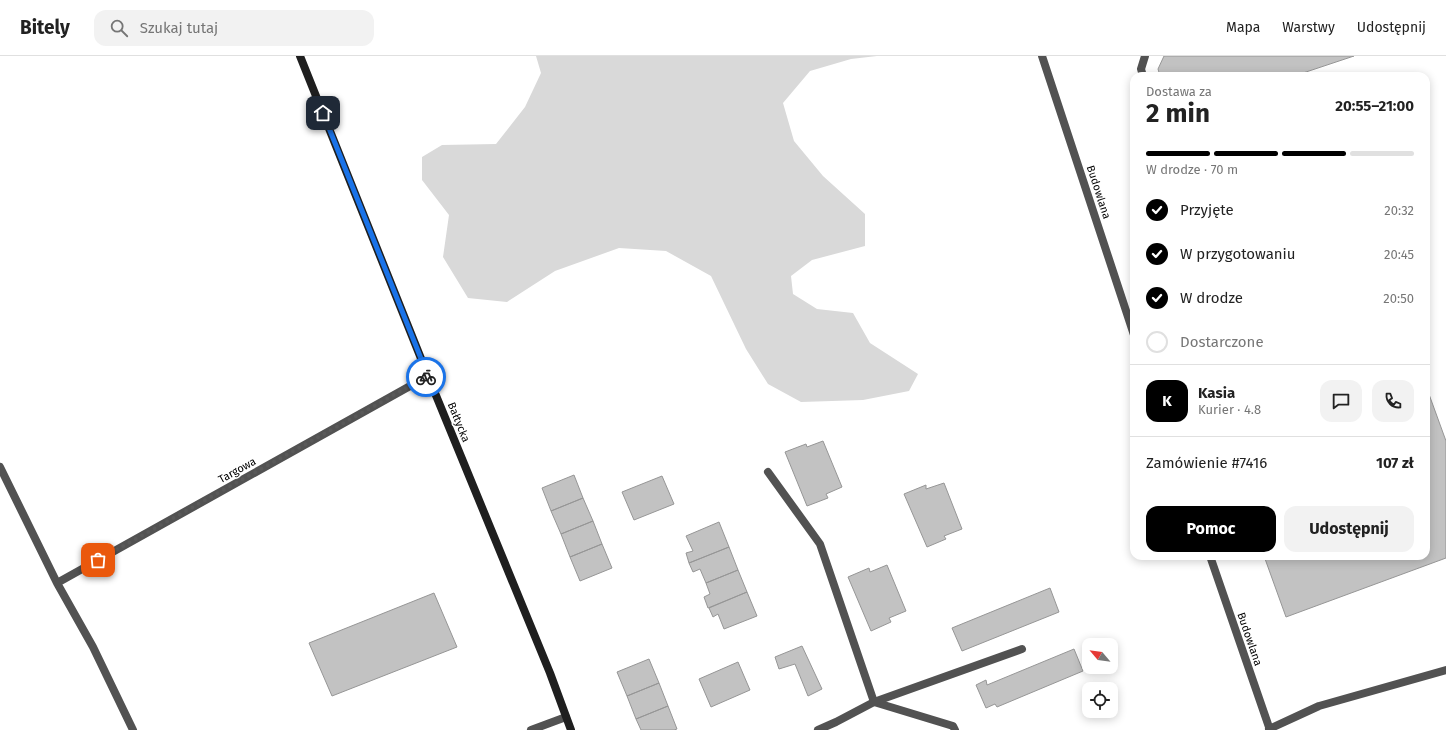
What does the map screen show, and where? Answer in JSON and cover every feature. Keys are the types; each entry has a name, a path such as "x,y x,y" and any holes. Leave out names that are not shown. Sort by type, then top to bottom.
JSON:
{"main road":[{"name":"Bałtycka","path":"300,56 428,376 550,673 571,730"}],"street":[{"name":"Budowlana","path":"1042,56 1130,323"},
{"path":"1142,72 1141,69 1145,56"},
{"name":"Targowa","path":"57,582 428,376"},
{"path":"0,467 57,582 93,647 133,730"},
{"path":"768,472 820,544 874,702"},
{"name":"Budowlana","path":"1211,560 1270,729"},
{"path":"818,730 874,702 1022,649"},
{"path":"1270,729 1319,706 1446,670"},
{"path":"874,702 954,726 955,730"},
{"path":"531,730 566,717"}],"shaded area":[{"path":"536,56 877,56 851,59 810,71 783,103 794,141 823,176 865,214 865,246 812,260 791,276 793,294 817,309 853,313 870,343 918,374 909,391 863,400 801,402 768,384 746,349 711,276 666,251 619,248 555,271 507,302 468,298 443,257 449,215 422,180 422,157 442,145 496,144 525,107 541,73"}],"building":[{"path":"1164,56 1354,56 1306,72 1159,72 1158,69"},
{"path":"1430,397 1446,441 1446,558 1286,617 1265,560 1430,560"},
{"path":"823,441 842,487 826,494 828,498 807,506 785,452 806,444 807,447"},
{"path":"574,475 583,498 551,511 542,488"},
{"path":"662,476 674,504 634,520 622,492"},
{"path":"944,483 962,529 944,536 946,539 927,547 904,494 926,485 926,489"},
{"path":"583,498 593,521 561,534 551,511"},
{"path":"593,521 602,544 570,557 561,534"},
{"path":"719,522 729,547 689,563 686,553 693,551 686,536"},
{"path":"602,544 612,568 580,581 570,557"},
{"path":"729,547 738,570 706,583 700,569 693,572 689,563"},
{"path":"887,565 906,611 889,618 891,622 871,631 848,577 869,568 870,572"},
{"path":"738,570 747,592 708,608 704,597 710,594 706,583"},
{"path":"1050,588 1059,612 962,651 952,628"},
{"path":"747,592 757,616 724,629 718,614 713,617 709,608"},
{"path":"434,593 457,647 332,696 309,643"},
{"path":"802,646 822,689 808,696 795,664 779,669 775,657"},
{"path":"1074,649 1082,669 1082,671 997,707 995,704 986,708 976,685 986,680 987,685"},
{"path":"649,659 659,683 627,696 617,672"},
{"path":"738,662 750,690 711,707 699,679"},
{"path":"659,683 668,706 636,719 627,696"},
{"path":"668,706 677,729 641,730 636,719"}],"way so far":[{"path":"98,560 426,377"}],"route":[{"path":"323,113 428,376 426,377"}]}
